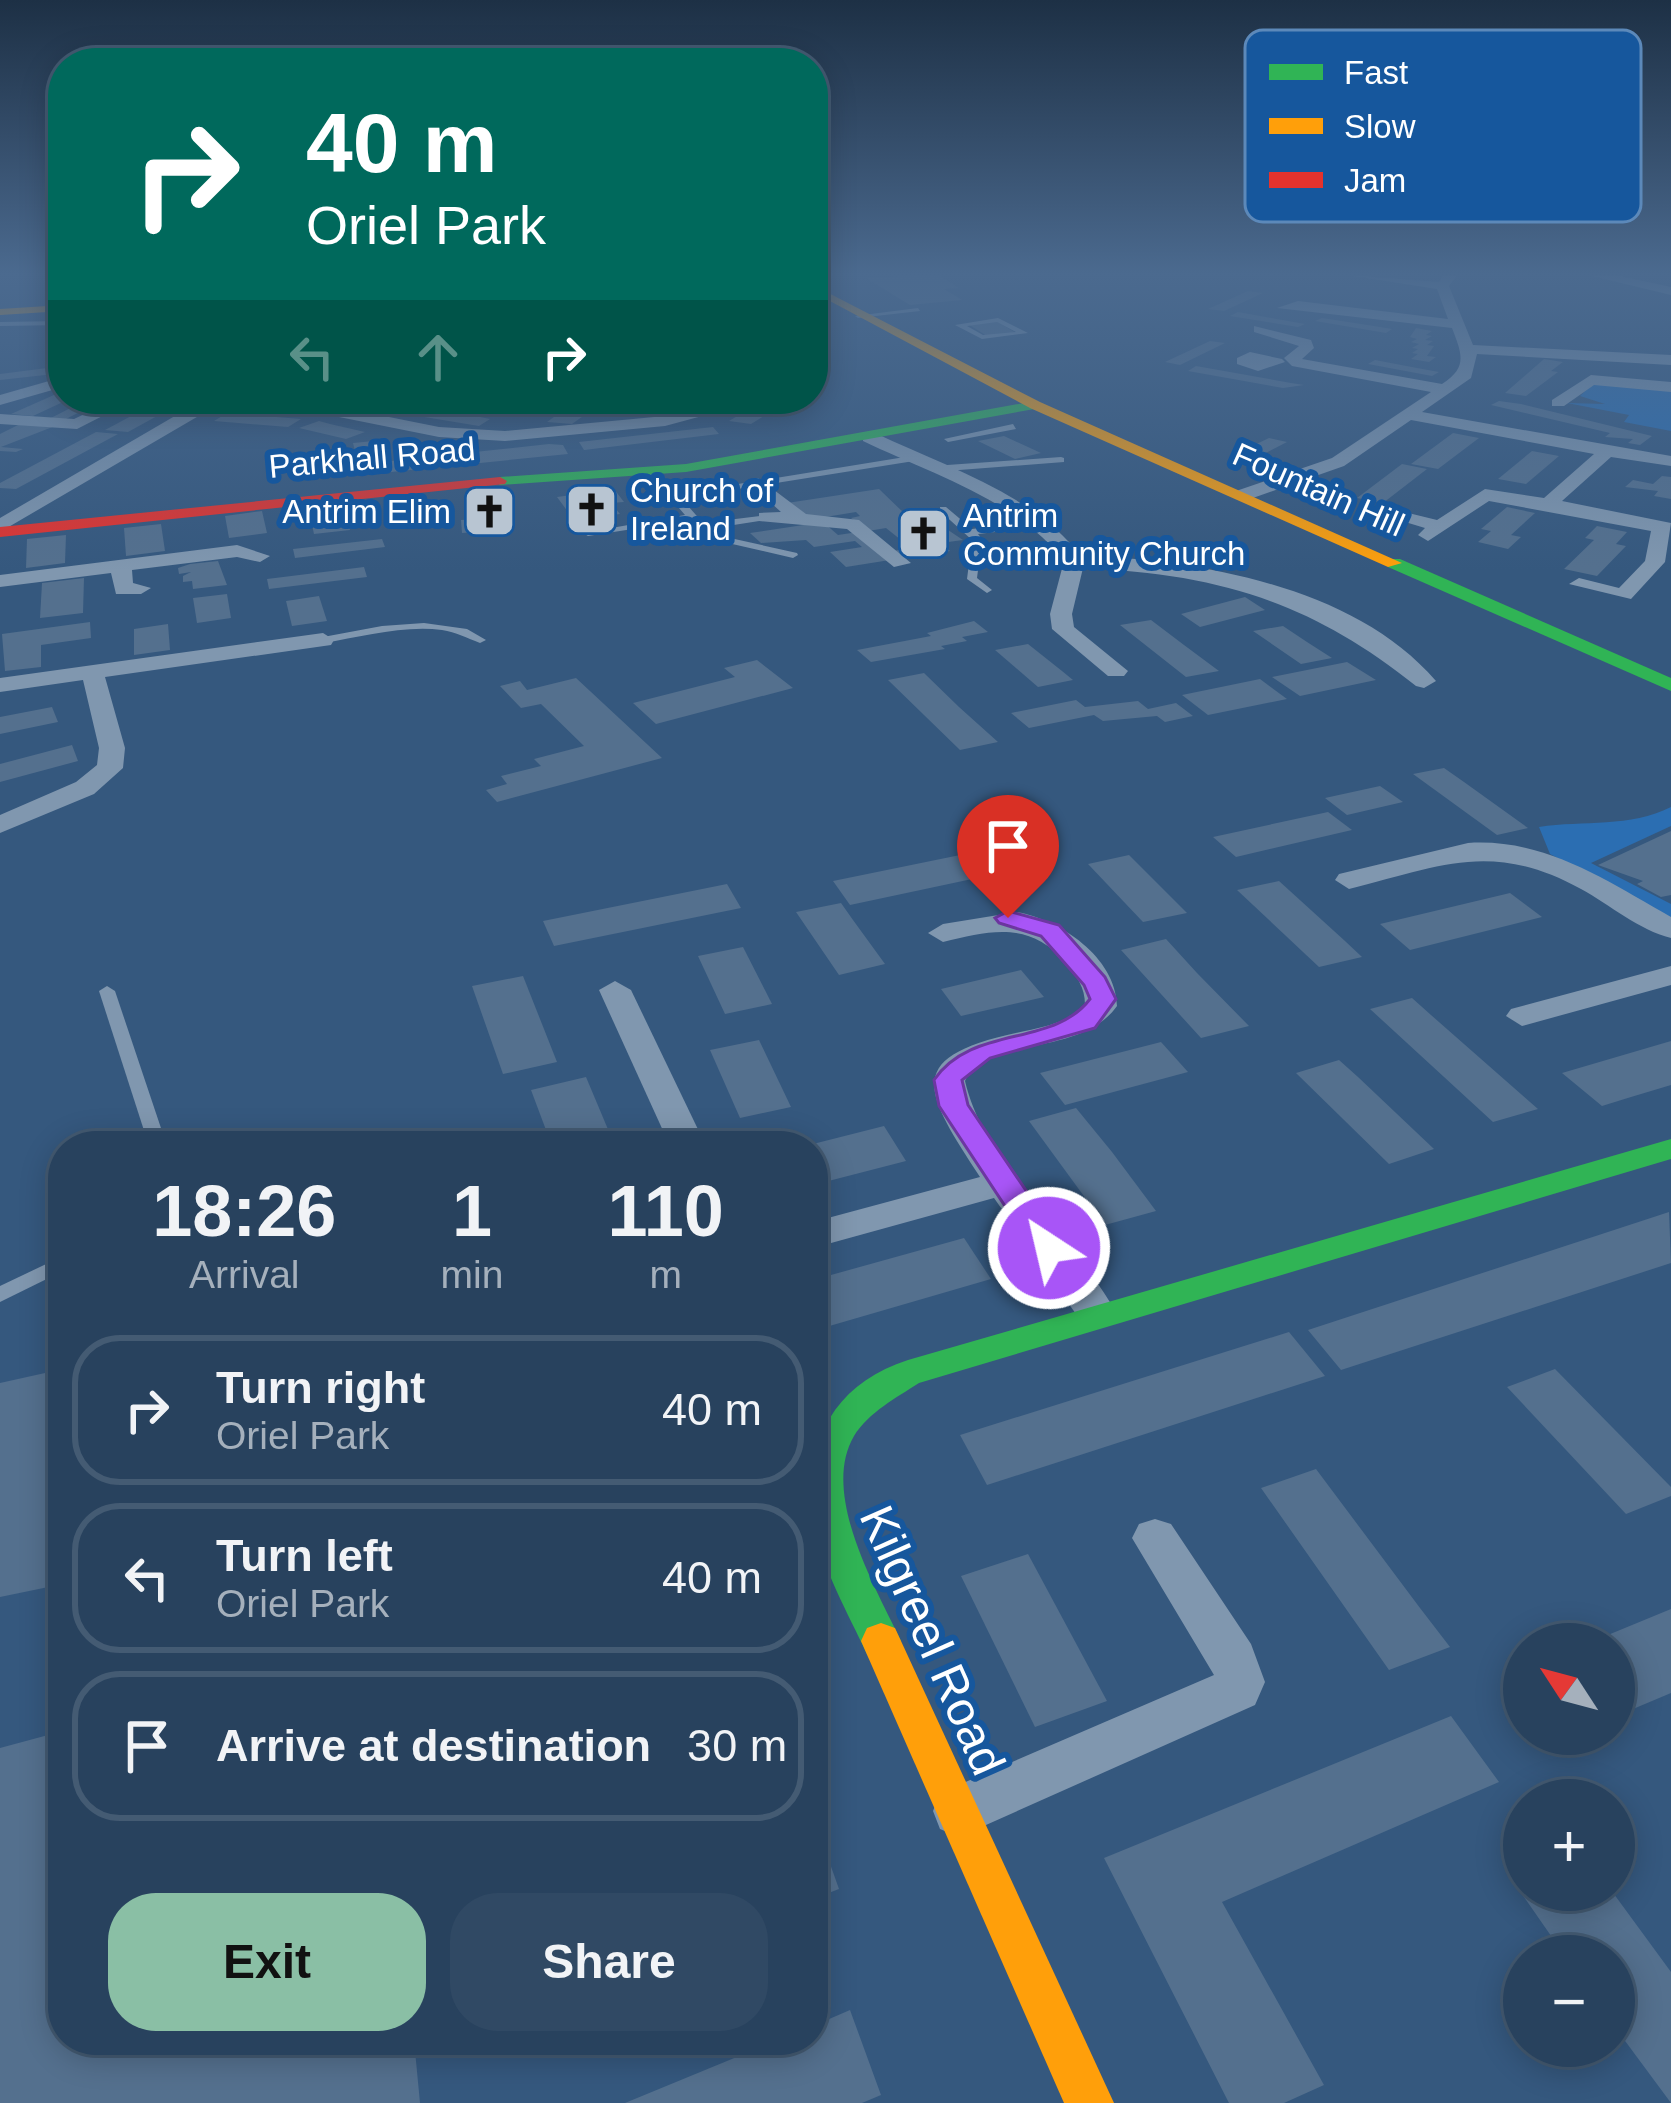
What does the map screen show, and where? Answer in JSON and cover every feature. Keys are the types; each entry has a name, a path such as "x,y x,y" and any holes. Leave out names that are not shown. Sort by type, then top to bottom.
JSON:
{"street":[{"name":"Fountain Hill","path":"971,373 1671,685"},
{"path":"1352,373 1448,390"},
{"path":"1244,495 1326,468 1411,416 1466,373"},
{"path":"1342,387 1362,375"},
{"path":"1600,404 1562,400 1594,380 1671,387"},
{"path":"0,400 48,386"},
{"name":"Parkhall Road","path":"0,529 652,471 869,437 951,430 1035,405"},
{"path":"0,419 77,424 97,414"},
{"path":"0,529 190,414"},
{"path":"350,414 459,434 527,436 693,414"},
{"path":"1411,416 1671,461"},
{"path":"435,441 459,434"},
{"path":"869,437 1036,524 1066,548 1074,561 1061,614 1063,629 1116,671"},
{"path":"1548,504 1607,451"},
{"path":"758,483 803,522"},
{"path":"1392,515 1434,531 1485,495 1666,528 1657,558 1624,596 1579,584"},
{"path":"766,517 852,524 901,563"},
{"path":"0,581 237,551 260,556"},
{"path":"1074,561 1265,586 1310,604 1390,651 1424,681"},
{"path":"121,566 123,590 141,588"},
{"path":"0,686 323,640"},
{"path":"0,825 85,788 110,769 112,748 93,675"},
{"path":"1349,880 1470,851 1517,853 1671,928"},
{"path":"943,933 1008,918 1036,922 1050,930 1102,995 1096,1013 1078,1027 987,1050 952,1071 948,1090 953,1106 1003,1183 1096,1314"},
{"path":"1522,1016 1671,975"},
{"path":"615,990 681,1131"},
{"name":"Kilgreel Road","path":"828,1447 847,1413 889,1381 1096,1314 1671,1149"},
{"path":"828,1231 1003,1183"},
{"name":"Kilgreel Road","path":"828,1518 1089,2103"},
{"path":"959,1811 1237,1690 1240,1678 1234,1660 1154,1538"}],"lane":[{"path":"951,430 980,434 1012,428"},
{"path":"951,430 980,434"},
{"path":"673,497 911,459"},
{"path":"933,469 1061,460"},
{"path":"652,471 690,517 717,539 793,555"},
{"path":"943,509 973,532 977,560 972,579 986,590"},
{"path":"588,533 690,517"},
{"path":"700,527 766,517"},
{"path":"973,532 1036,524"},
{"path":"323,640 427,627 460,629 480,640"},
{"path":"106,991 153,1131"},
{"path":"0,1295 48,1271"}],"shaded area":[{"path":"1593,383 1671,389 1671,431 1624,422 1629,415 1567,403 1605,404 1580,396"},
{"path":"1671,807 1671,826 1591,863 1671,904 1671,918 1550,854 1539,827 1623,821"}],"building":[{"path":"7,373 48,373 0,380 0,374"},
{"path":"1200,373 1237,373 1304,385 1283,388"},
{"path":"1528,373 1556,373 1526,396 1505,393"},
{"path":"48,398 48,409 33,416 11,414"},
{"path":"1499,401 1652,436 1640,445 1628,443 1633,439 1605,437 1610,433 1491,405"},
{"path":"135,414 161,414 128,432 105,430"},
{"path":"225,414 301,419 288,427 214,421"},
{"path":"406,414 490,419 479,426"},
{"path":"558,414 586,414 572,424 547,422"},
{"path":"741,414 767,414 751,424 729,421"},
{"path":"319,421 365,432 346,439 299,428"},
{"path":"22,423 55,426 1,447 23,449 0,451 0,434"},
{"path":"713,427 719,434 584,450 579,442"},
{"path":"96,432 118,434 16,489 0,488 0,483"},
{"path":"1453,433 1479,438 1438,469 1411,464"},
{"path":"1004,436 1041,453 1015,459 978,441"},
{"path":"1269,438 1287,442 1262,455 1244,450"},
{"path":"384,440 390,461 549,444 563,445 568,454 361,475 353,443"},
{"path":"1532,451 1559,456 1526,484 1498,479"},
{"path":"1402,464 1427,469 1383,503 1357,498"},
{"path":"1662,476 1671,477 1671,499 1654,496 1658,491 1625,487 1633,480 1653,484"},
{"name":"Church of Ireland","path":"614,489 624,502 611,503 620,514 574,520 557,497"},
{"path":"879,489 906,515 921,512 963,540 941,543 950,551 902,559 893,551 911,548 886,528 868,531 851,518 860,516 856,512 807,520 787,503"},
{"name":"Antrim Elim","path":"503,501 507,530 462,533 461,520 476,519 475,503"},
{"path":"342,503 350,530 314,534 308,506"},
{"path":"1507,507 1535,513 1511,535 1521,537 1508,549 1478,542 1491,531 1481,529"},
{"path":"262,511 267,533 229,538 225,516"},
{"path":"823,522 838,535 858,532 890,560 846,567 830,552 862,547 855,541 814,547 806,540 761,543 750,533"},
{"path":"161,524 165,551 126,556 124,528"},
{"path":"1597,526 1627,532 1616,544 1626,546 1597,576 1564,569 1594,540 1585,538"},
{"path":"66,535 65,563 26,568 27,539"},
{"path":"382,539 385,547 295,558 293,549"},
{"path":"218,561 227,585 193,589 192,581 183,582 183,576 191,572 179,574 178,568 190,564"},
{"path":"364,567 367,577 269,589 267,579"},
{"path":"84,578 83,613 40,618 42,583"},
{"path":"227,594 231,618 197,623 193,598"},
{"path":"319,596 327,621 292,626 286,601"},
{"path":"1245,597 1265,610 1200,627 1181,614"},
{"path":"1151,620 1219,671 1186,677 1120,625"},
{"path":"974,621 988,632 941,646 945,649 871,662 857,650 931,636 927,633"},
{"path":"90,622 91,638 41,645 41,667 5,671 2,634"},
{"path":"168,624 170,650 134,655 134,629"},
{"path":"1283,626 1332,658 1301,664 1253,631"},
{"path":"1028,644 1073,680 1038,687 995,650"},
{"path":"757,660 793,688 656,724 633,703 735,677 724,668"},
{"path":"1347,662 1376,680 1300,696 1272,677"},
{"path":"924,673 998,742 960,750 888,680"},
{"path":"576,678 662,758 497,802 486,790 507,784 501,776 541,766 534,759 584,746 541,704 521,708 500,686 520,681 527,690"},
{"path":"1260,679 1287,699 1208,715 1182,695"},
{"path":"1076,700 1085,707 1138,701 1148,709 1176,703 1193,716 1165,722 1157,716 1103,721 1094,715 1029,728 1011,713"},
{"path":"52,707 58,722 0,734 0,717"},
{"path":"72,745 78,761 0,782 0,764"},
{"path":"1444,768 1528,828 1497,835 1413,774"},
{"path":"1380,786 1403,802 1347,815 1325,798"},
{"path":"1328,812 1352,830 1236,857 1213,837"},
{"path":"1671,831 1671,895 1661,897 1637,884 1643,881 1598,865"},
{"path":"1009,845 1029,867 850,905 833,881"},
{"path":"1129,855 1187,913 1143,922 1088,864"},
{"path":"1279,881 1362,957 1319,967 1237,890"},
{"path":"727,884 741,908 554,946 543,921"},
{"path":"1510,893 1542,917 1410,950 1380,924"},
{"path":"841,903 885,964 839,975 796,912"},
{"path":"1166,939 1249,1026 1201,1038 1121,950"},
{"path":"743,947 772,1004 725,1014 698,956"},
{"path":"1021,970 1044,997 961,1016 941,989"},
{"path":"523,976 557,1062 503,1074 472,986"},
{"path":"1412,998 1538,1109 1493,1122 1370,1009"},
{"path":"759,1040 791,1107 740,1118 710,1050"},
{"path":"1671,1041 1671,1085 1602,1106 1562,1073"},
{"path":"1161,1042 1188,1072 1065,1105 1040,1073"},
{"path":"1339,1060 1434,1149 1389,1164 1296,1073"},
{"path":"586,1077 609,1131 546,1131 531,1090"},
{"path":"1076,1108 1156,1211 1105,1225 1029,1121"},
{"path":"884,1126 906,1161 828,1181 828,1140"},
{"path":"1669,1212 1671,1263 1341,1370 1308,1330"},
{"path":"964,1238 991,1279 828,1326 828,1276"},
{"path":"1289,1332 1325,1376 987,1485 960,1435"},
{"path":"1555,1369 1671,1487 1671,1496 1626,1514 1507,1387"},
{"path":"48,1372 48,1587 0,1597 0,1383"},
{"path":"1316,1469 1450,1647 1389,1670 1261,1488"},
{"path":"1028,1554 1107,1701 1035,1727 961,1576"},
{"path":"1671,1609 1671,1693 1635,1708 1635,1624"},
{"path":"1451,1716 1499,1782 1222,1902 1324,2085 1284,2103 1229,2103 1104,1858"},
{"path":"48,1735 48,2055 415,2055 420,2103 0,2103 0,1748"},
{"path":"828,1858 839,1889 828,1893"},
{"path":"1534,1911 1626,1911 1671,1972 1671,2103 1635,2054 1635,1935 1550,1935"},
{"path":"850,2010 881,2095 862,2103 625,2103 742,2055 828,2055 828,2020"}],"traffic: fast":[{"path":"500,481 686,468 1035,405"},
{"path":"1394,563 1671,685"},
{"path":"828,1457 840,1428 866,1399 908,1373 1671,1149"},
{"path":"828,1502 846,1564 881,1641"}],"traffic: slow":[{"path":"975,373 1035,405 1394,563"},
{"path":"881,1641 1089,2103"}],"traffic: jam":[{"path":"0,532 500,481"}],"place":[{"name":"Church of Ireland","path":"591,509"},
{"name":"Antrim Elim","path":"490,511"},
{"name":"Antrim Community Church","path":"924,534"}],"route":[{"path":"1008,918 1036,922 1050,930 1096,983 1103,999 1086,1023 980,1052 958,1065 948,1080 953,1106 1049,1248"}]}
